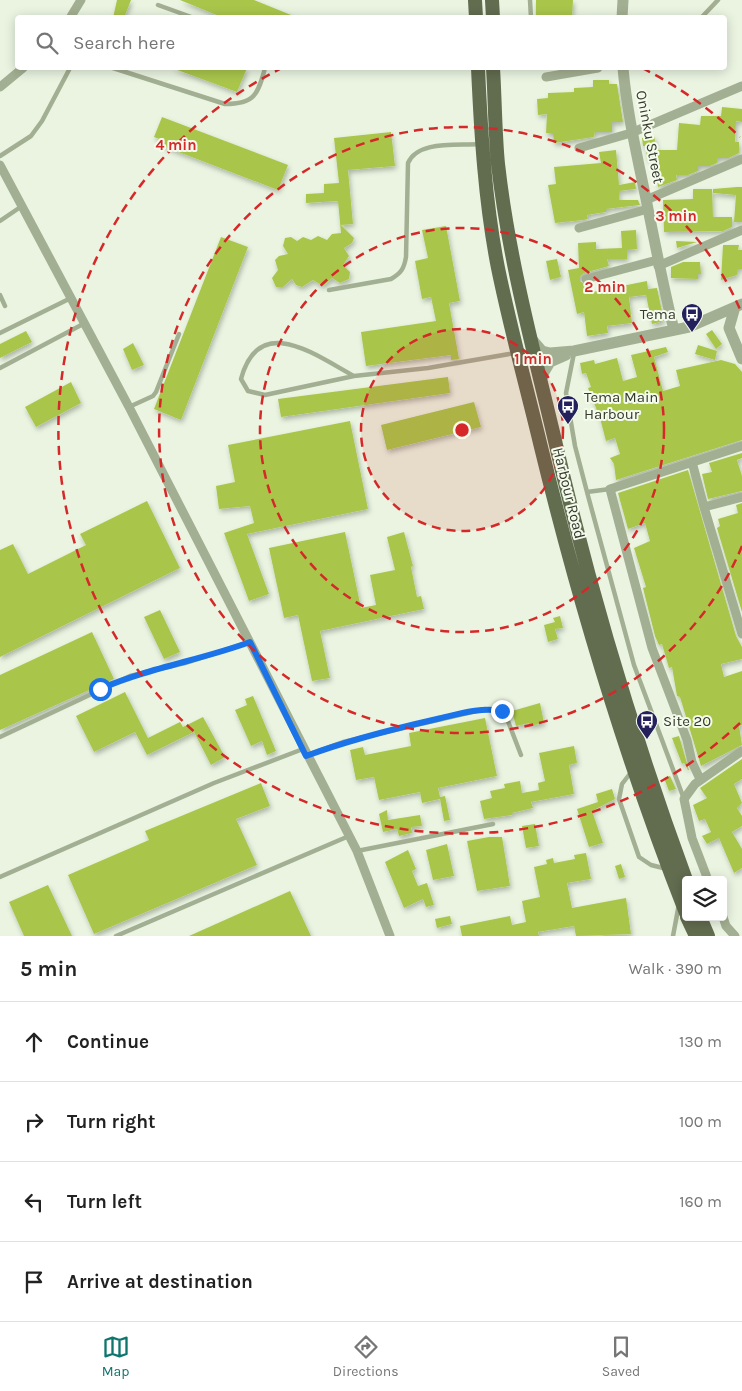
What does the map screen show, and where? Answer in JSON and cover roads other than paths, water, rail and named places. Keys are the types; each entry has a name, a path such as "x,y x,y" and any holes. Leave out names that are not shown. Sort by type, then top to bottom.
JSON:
{"highway":[{"path":"475,0 476,15"},
{"path":"492,0 493,15"},
{"name":"Harbour Road","path":"478,70 482,144 498,267 567,553 633,769 682,903"},
{"name":"Harbour Road","path":"494,70 498,163 517,277 571,512 644,758 685,876"},
{"path":"690,921 696,936"},
{"path":"702,921 708,936"}],"street":[{"path":"72,15 81,0"},
{"path":"622,0 622,15"},
{"path":"0,87 21,70"},
{"path":"546,77 586,70"},
{"name":"Oninku Street","path":"625,70 631,133 647,204 657,263 674,330"},
{"path":"579,148 631,133 742,86"},
{"path":"579,228 647,204 742,159"},
{"path":"0,165 129,406 140,431 357,851 390,936"},
{"path":"586,279 657,263 742,230"},
{"path":"530,337 542,351 550,353 574,351 689,327 739,305"},
{"path":"731,337 730,328 739,305"},
{"path":"708,319 721,327 731,337 742,359"},
{"path":"540,378 550,362 574,351"},
{"path":"700,779 652,648 610,490 742,446"},
{"path":"692,462 742,634"},
{"path":"704,507 742,497"},
{"path":"706,876 692,838 684,799 700,779 742,751"},
{"path":"726,921 735,936"}],"lane":[{"path":"530,0 531,15"},
{"path":"704,15 718,0"},
{"path":"158,5 186,15"},
{"path":"0,156 31,136 42,122 69,70"},
{"path":"119,70 225,104 243,104 252,97 260,86 264,70"},
{"path":"329,290 391,278 400,274 406,257 408,163 412,154 420,149 432,146 482,144"},
{"path":"0,221 22,206"},
{"path":"0,295 5,306"},
{"path":"0,333 72,298"},
{"path":"0,368 85,323"},
{"path":"129,406 153,396 156,392 179,334"},
{"path":"354,376 302,347 280,342 256,349 245,363 241,379 248,391 265,395 354,376 428,368 518,352"},
{"path":"574,351 566,393 575,446 634,665 684,799"},
{"path":"587,492 610,490"},
{"path":"0,738 130,676 185,663 250,642"},
{"path":"0,877 214,783 305,752 343,742 485,709 502,711 506,716 520,755"},
{"path":"633,769 622,784 619,799 639,857 651,865 669,869"},
{"path":"357,851 493,824"},
{"path":"116,936 349,836"},
{"path":"673,936 680,898"}],"place":[{"name":"Tema","path":"692,333"},
{"name":"Tema Main Harbour","path":"568,425"},
{"name":"Site 20","path":"647,740"}]}
